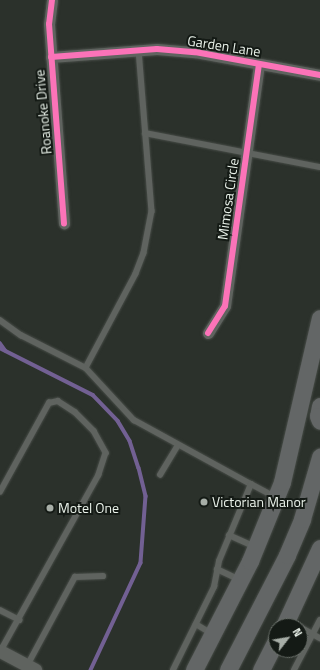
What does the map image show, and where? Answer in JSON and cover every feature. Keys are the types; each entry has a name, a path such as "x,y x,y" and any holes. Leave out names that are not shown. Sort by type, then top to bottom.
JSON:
{"main road":[{"path":"196,668 256,547 276,498 300,411 320,318"},
{"path":"320,406 318,416 320,421"},
{"path":"228,669 280,572 302,519 320,457"},
{"path":"295,618 320,548"},
{"path":"260,670 268,656"}],"street":[{"name":"Roanoke Drive","path":"52,0 49,24 64,223"},
{"name":"Garden Lane","path":"51,57 139,50 195,52 320,75"},
{"name":"Mimosa Circle","path":"208,333 225,306 259,64"},
{"path":"0,651 31,668"}],"lane":[{"path":"86,368 133,280 144,253 152,212 139,50"},
{"path":"145,133 320,167"},
{"path":"0,320 21,335 86,368 134,420 276,498"},
{"path":"0,492 49,403 58,401 75,412 94,431 106,453 99,475 20,620 0,651"},
{"path":"160,475 178,445"},
{"path":"174,670 214,587 217,569 229,535 251,484"},
{"path":"229,535 256,547"},
{"path":"217,569 240,580"},
{"path":"31,668 75,577 103,576"},
{"path":"0,610 20,620"},
{"path":"294,670 320,620"},
{"path":"196,624 213,634"},
{"path":"308,632 320,638"}],"waterway":[{"path":"0,343 5,350"},
{"path":"0,348 93,395 118,421 130,441 139,468 146,496 141,563 91,670"}],"cycle path":[{"path":"52,0 49,24 64,223"},
{"path":"51,57 157,49 195,52 320,75"},
{"path":"208,333 225,306 259,64"}],"place":[{"name":"Victorian Manor","path":"204,502"},
{"name":"Motel One","path":"50,508"}]}
